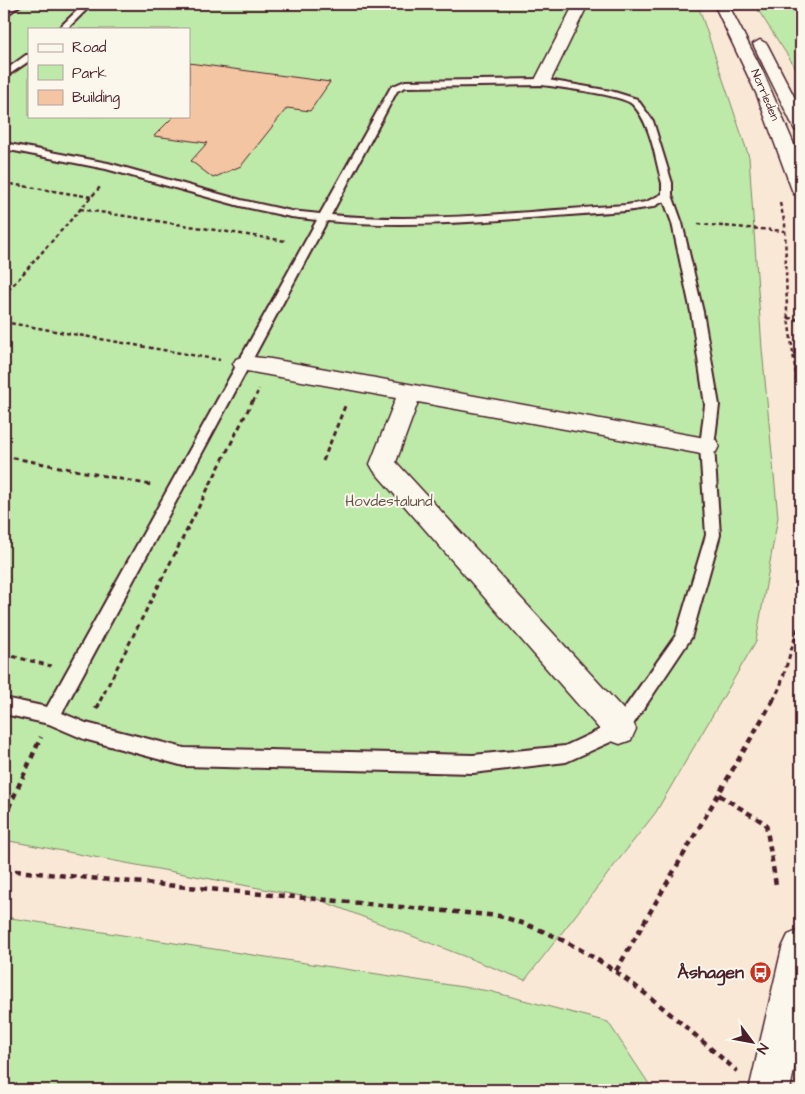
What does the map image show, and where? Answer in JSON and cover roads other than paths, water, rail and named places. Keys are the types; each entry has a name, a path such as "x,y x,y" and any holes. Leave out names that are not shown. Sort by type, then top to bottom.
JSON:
{"street":[{"path":"542,82 581,4"},
{"name":"Norrleden","path":"721,4 740,37 777,124 801,190"},
{"name":"Norrleden","path":"731,4 758,40 801,126"},
{"path":"244,364 271,367 707,446"},
{"path":"410,392 383,464 620,729"},
{"path":"756,1083 801,948"}],"lane":[{"path":"4,15 18,4"},
{"path":"63,28 88,4"},
{"path":"4,75 28,58"},
{"path":"4,706 51,716 84,731 184,757 473,764 566,754 620,729 683,638 713,535 707,446 712,405 697,312 677,223 667,195 667,183 648,121 634,101 590,89 542,82 400,85 394,89 51,716"},
{"path":"4,146 117,169 240,203 291,214 364,221 417,221 626,208 649,205 667,195"}],"place":[{"name":"Åshagen","path":"760,972"}],"park label":[{"name":"Hovdestalund","path":"389,501"}]}
